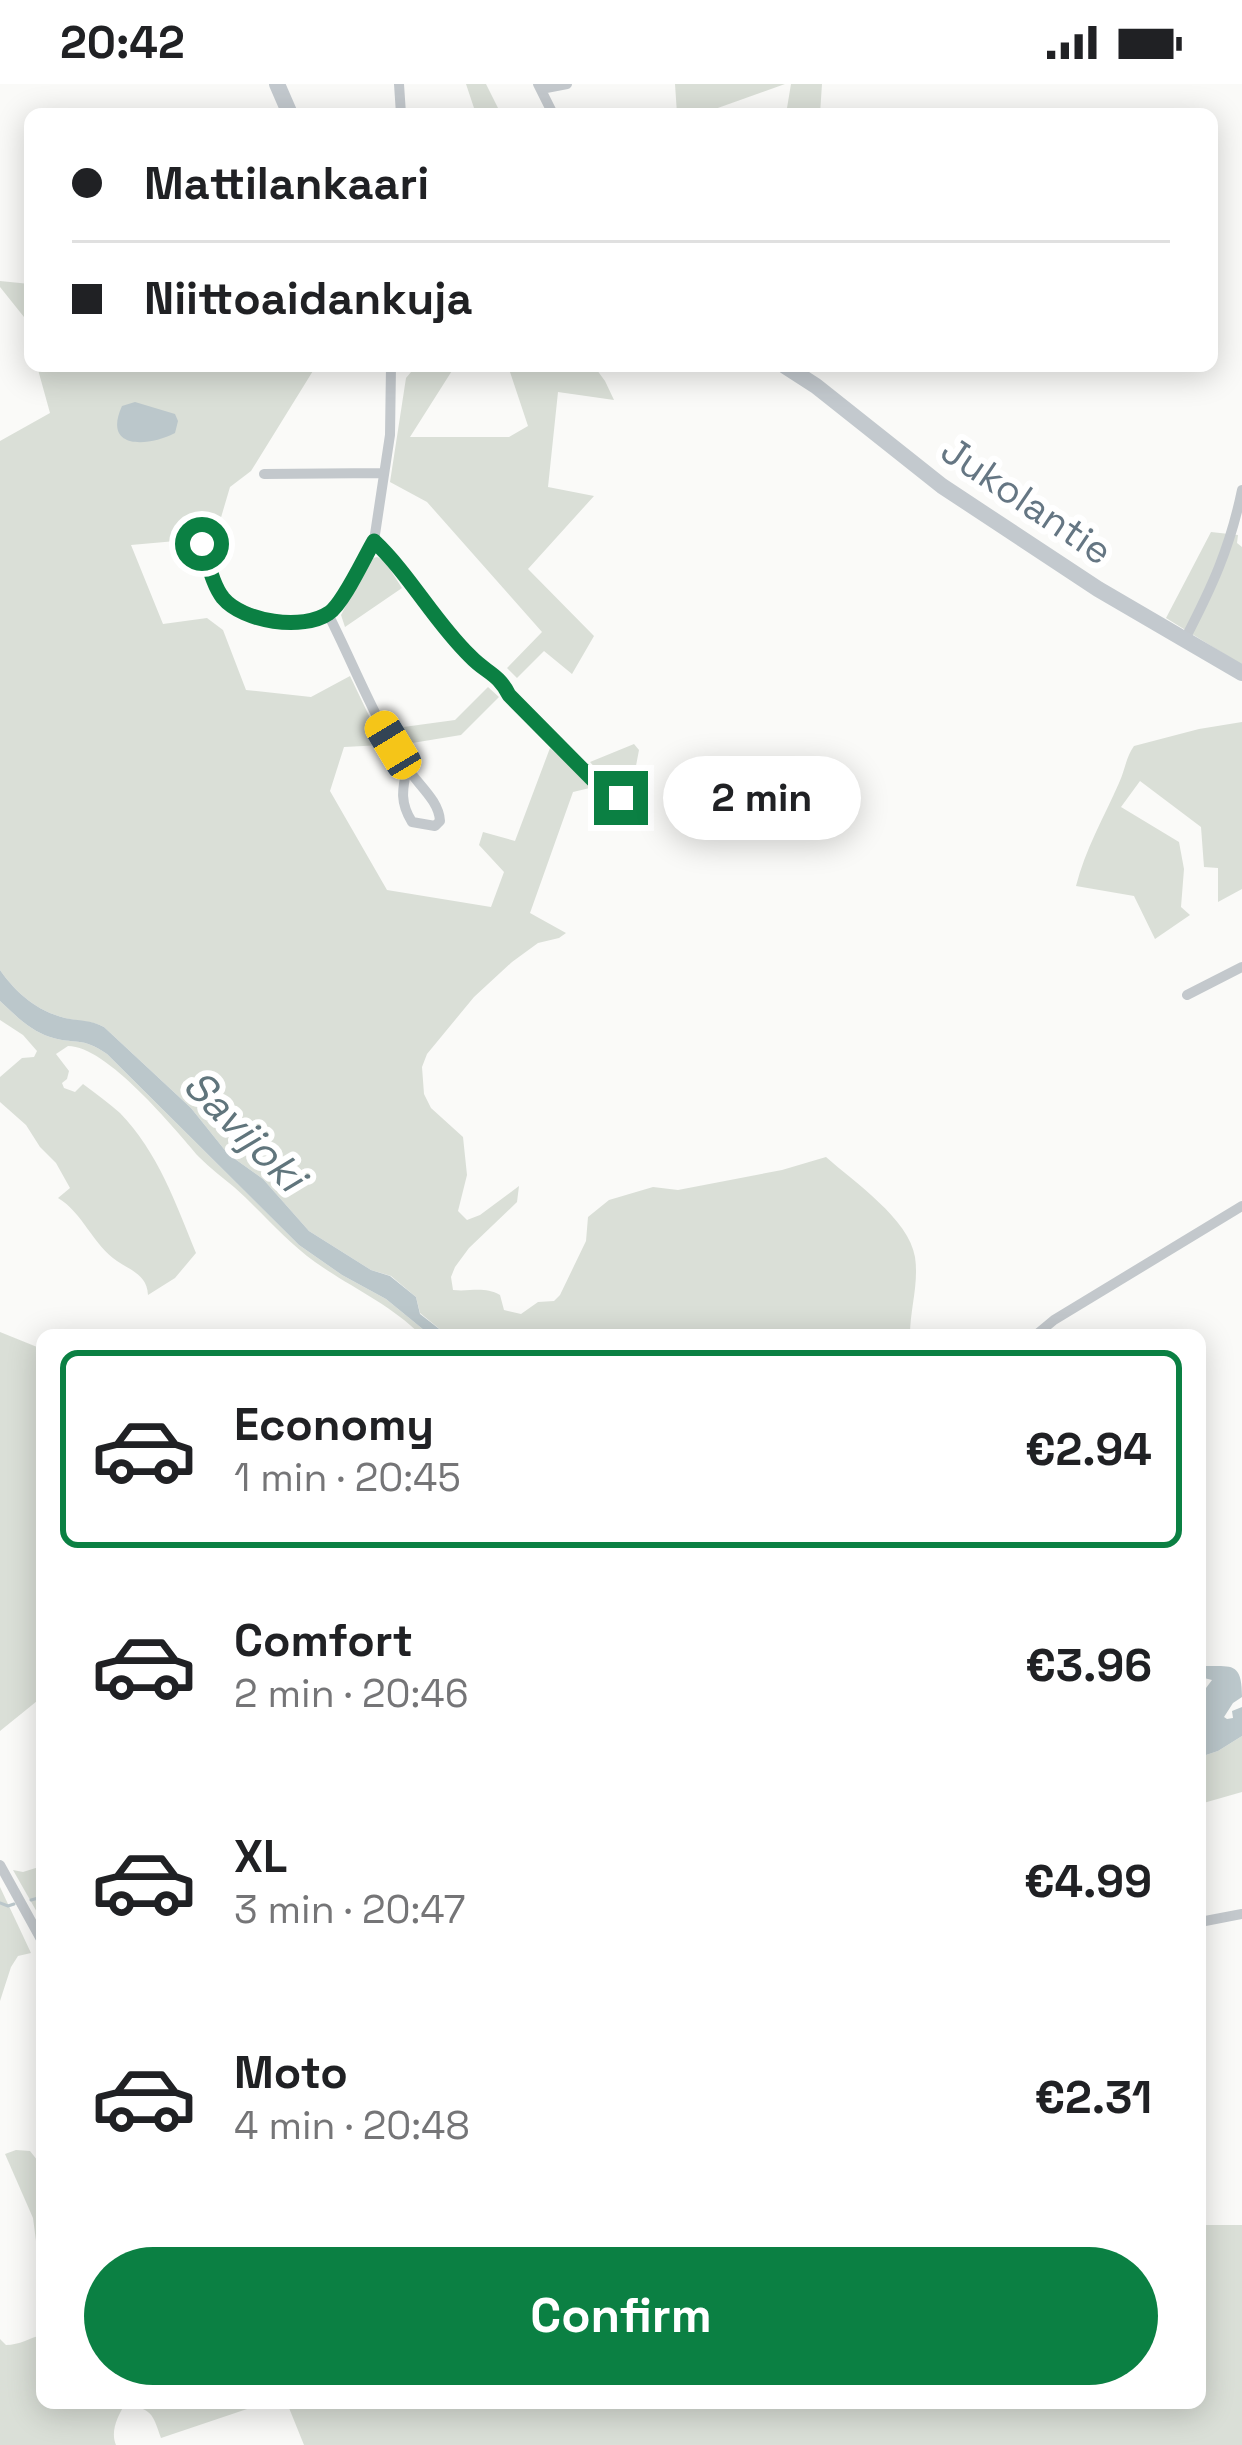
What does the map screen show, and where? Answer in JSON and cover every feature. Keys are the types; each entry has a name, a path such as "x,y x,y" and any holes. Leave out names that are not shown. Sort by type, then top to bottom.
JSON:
{"street":[{"path":"540,86 567,84"},
{"path":"202,544 222,597 251,616 270,621 314,620 339,604 374,541 391,422 391,372"},
{"name":"Jukolantie","path":"794,372 942,486 1098,589 1242,673"},
{"path":"264,474 383,473"},
{"path":"1185,639 1224,558 1242,490"},
{"path":"374,541 471,657 502,680 509,695 595,782 621,798"},
{"path":"328,614 379,722 407,769 440,810 435,826 412,822 405,810 407,769"},
{"path":"1187,995 1242,967"},
{"path":"1044,1329 1242,1206"},
{"path":"0,1865 36,1928"},
{"path":"1206,1921 1242,1914"}],"shaded area":[{"path":"466,84 486,84 498,108 474,108"},
{"path":"675,84 785,84 718,108 677,108"},
{"path":"791,84 822,84 820,108 787,108"},
{"path":"0,281 24,283 24,317"},
{"path":"39,372 312,372 251,471 230,487 212,548 187,540 131,545 163,624 207,618 223,630 246,690 311,697 350,676 383,745 344,747 330,791 387,890 491,907 504,872 479,845 483,832 515,841 550,748 594,787 573,792 530,913 566,933 538,943 474,997 427,1054 422,1067 424,1094 431,1108 463,1137 467,1175 458,1211 467,1220 480,1215 519,1186 517,1202 455,1267 453,1290 494,1292 500,1295 504,1310 521,1314 560,1295 586,1241 588,1217 609,1200 653,1187 678,1190 782,1170 826,1157 879,1202 911,1243 916,1277 911,1329 440,1329 420,1313 416,1297 391,1276 371,1270 309,1231 263,1179 228,1154 191,1108 104,1027 45,1011 13,986 0,970 0,441 50,413"},
{"path":"411,372 451,372 410,437 509,437 528,426 510,372 598,372 605,381 614,400 558,392 548,487 594,496 528,569 594,636 572,674 544,651 517,678 507,668 542,632 427,502 390,482 406,378"},
{"path":"135,402 175,414 175,433 153,441 123,438 117,420 122,406"},
{"path":"1211,532 1238,535 1242,547 1242,665 1166,618"},
{"path":"377,557 402,588 345,627 341,615 370,559"},
{"path":"488,687 499,697 461,735 406,744 396,728 455,720"},
{"path":"1242,722 1242,889 1218,902 1218,868 1204,867 1201,827 1140,781 1121,807 1179,842 1184,869 1181,907 1190,915 1155,939 1134,896 1076,886 1084,860 1134,746"},
{"path":"634,744 639,750 631,792 609,783 590,762"},
{"path":"0,970 45,1011 104,1027 191,1108 228,1154 263,1179 309,1231 371,1270 390,1276 416,1297 420,1314 439,1329 423,1329 386,1299 299,1245 107,1054 35,1030 0,1001"},
{"path":"0,1001 42,1034 84,1043 107,1054 299,1245 386,1299 423,1329 414,1329 304,1253 199,1157 120,1073 84,1050 68,1046 56,1054 69,1071 64,1088 75,1092 83,1084 133,1128 165,1179 196,1253 175,1278 148,1295 142,1278 109,1254 58,1198 70,1188 56,1163 0,1102 0,1077 37,1051 0,1020"},
{"path":"0,1332 36,1347 36,1702 0,1731"},
{"path":"1206,1666 1237,1671 1242,1697 1224,1717 1233,1718 1232,1711 1242,1707 1242,1736 1206,1755 1206,1688 1212,1680 1206,1678"},
{"path":"1242,1736 1242,1792 1206,1802 1206,1755"},
{"path":"36,1868 36,1910 13,1870"},
{"path":"0,1887 31,1953 18,1956 0,2001"},
{"path":"30,2151 36,2158 36,2241 33,2218 5,2154"},
{"path":"1206,2225 1242,2225 1242,2445 304,2445 289,2409 1206,2409"},
{"path":"36,2337 36,2409 122,2409 114,2429 116,2445 0,2445 0,2339 11,2345"},
{"path":"143,2409 247,2409 161,2438 150,2413"}],"waterway":[{"path":"31,1900 36,1899"},
{"path":"0,1903 14,1904"}],"route":[{"path":"202,544 216,585 233,607 270,621 292,622 314,620 339,604 374,541 471,657 502,680 509,695 595,782 621,798"}],"water label":[{"name":"Savijoki","path":"245,1130"}]}
